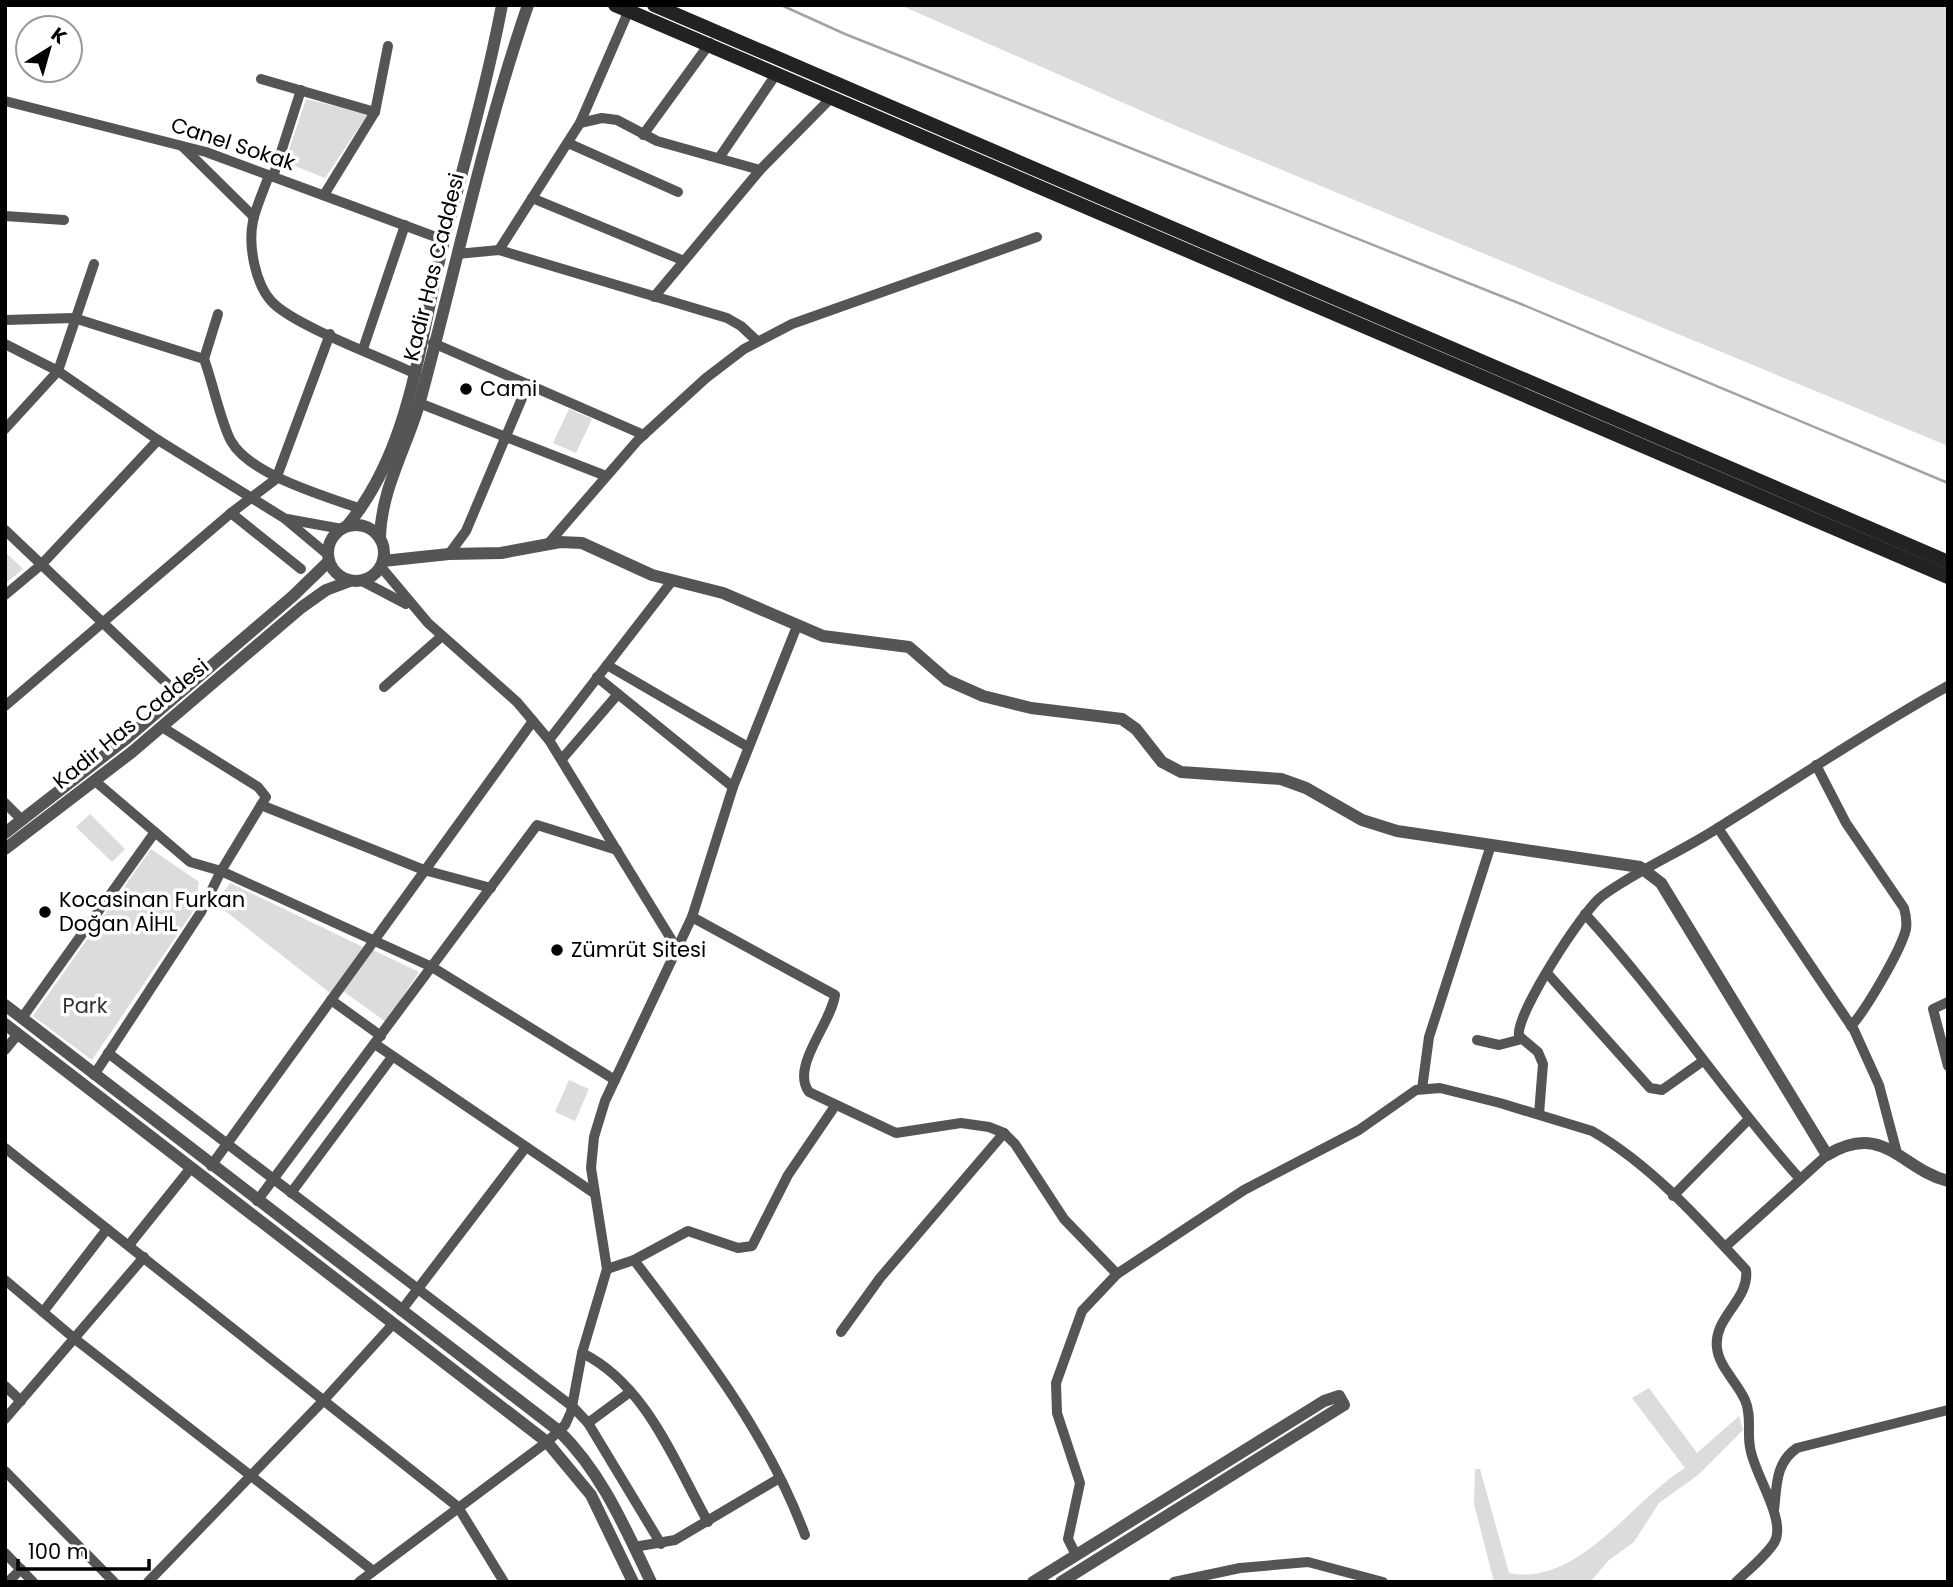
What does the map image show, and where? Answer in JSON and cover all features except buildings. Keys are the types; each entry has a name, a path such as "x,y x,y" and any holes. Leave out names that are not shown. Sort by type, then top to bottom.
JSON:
{"main road":[{"path":"615,5 710,43 1948,577"},
{"path":"654,5 1948,562"}],"street":[{"name":"Kadir Has Caddesi","path":"344,528 361,509 386,463 416,374 444,240 487,85 502,5"},
{"name":"Kadir Has Caddesi","path":"380,538 384,502 419,403 498,92 528,5"},
{"path":"499,250 580,123 629,10"},
{"path":"643,135 710,43"},
{"path":"324,195 375,112 388,46"},
{"path":"719,158 777,73"},
{"path":"261,79 375,112"},
{"path":"301,90 254,217 255,261 267,295 287,314 416,374"},
{"path":"654,297 682,260 760,170 832,97"},
{"name":"Canel Sokak","path":"5,101 181,146 444,240"},
{"path":"580,123 609,118 624,123 643,135 760,170"},
{"path":"568,143 678,192"},
{"path":"181,146 254,217"},
{"path":"532,198 682,260"},
{"path":"5,216 64,220"},
{"path":"363,349 405,225"},
{"path":"547,545 644,435 712,373 757,341 792,324 1037,237"},
{"path":"457,254 499,250 733,320 757,341"},
{"path":"5,429 58,371 94,264"},
{"path":"218,314 204,359 231,441 240,452 276,479 361,509"},
{"path":"5,320 74,318 204,359"},
{"path":"5,706 231,513 276,479 330,334"},
{"path":"433,343 644,435"},
{"path":"5,344 58,371 158,440 284,518 328,557 334,571 414,609"},
{"path":"449,554 466,531 528,384"},
{"path":"419,403 606,476"},
{"path":"5,595 42,564 158,440"},
{"path":"231,513 301,569"},
{"path":"284,518 344,528 365,527 380,538 384,549 382,564 373,576 356,581"},
{"path":"328,557 330,542 344,528"},
{"path":"5,530 178,694"},
{"path":"382,564 449,554 501,553 568,541 591,545 636,568 723,593 836,640 909,647 947,680 982,696 1031,708 1122,719 1136,729 1162,762 1181,772 1281,779 1383,828 1646,870 1661,883 1827,1155"},
{"name":"Kadir Has Caddesi","path":"5,833 178,694 293,596 328,557"},
{"path":"382,564 414,609 517,702 549,740 676,947"},
{"path":"549,740 672,580"},
{"name":"Kadir Has Caddesi","path":"5,849 162,727 302,607 326,590 356,581"},
{"path":"359,1582 547,1442 559,1431 573,1407 582,1353 607,1269 593,1193 591,1168 594,1137 615,1080 692,917 733,787 797,626"},
{"path":"384,687 442,636"},
{"path":"607,665 748,747"},
{"path":"597,677 733,787"},
{"path":"1539,1114 1543,1063 1536,1050 1521,1039 1519,1025 1547,973 1585,914 1601,897 1948,686"},
{"path":"562,759 618,694"},
{"path":"211,1166 533,721"},
{"path":"94,1075 201,912 221,872 266,797 258,787 162,727"},
{"path":"1816,765 1846,823 1904,908 1906,918 1902,939 1869,1002 1851,1026"},
{"path":"95,781 190,862 221,872 432,967 615,1080"},
{"path":"5,803 22,820"},
{"path":"261,805 424,870 491,888"},
{"path":"257,1201 537,825 617,850"},
{"path":"1718,828 1851,1026 1879,1085 1897,1153"},
{"path":"22,1018 155,832"},
{"path":"1422,1088 1429,1037 1491,845"},
{"path":"1585,914 1625,958 1748,1120 1800,1179"},
{"path":"692,917 835,995 829,1019 802,1076 809,1092 835,1107 896,1133 961,1123 989,1126 1004,1133 1015,1144 1060,1213 1117,1274"},
{"path":"1547,973 1653,1090 1662,1090 1703,1061"},
{"path":"331,1000 393,1056 593,1193"},
{"path":"1948,1002 1933,1009 1948,1066"},
{"path":"5,1005 559,1431 591,1466 651,1582"},
{"path":"5,1024 190,1170 547,1442 591,1495 633,1582"},
{"path":"5,1051 18,1034"},
{"path":"1477,1040 1499,1045 1521,1039"},
{"path":"108,1053 573,1407 588,1423 661,1544"},
{"path":"292,1193 393,1056"},
{"path":"1076,1555 1068,1539 1080,1483 1057,1413 1056,1382 1082,1311 1117,1274 1244,1190 1359,1130 1405,1095 1422,1088 1447,1090 1592,1131 1645,1168 1746,1270 1747,1279 1742,1292 1718,1332 1717,1351 1745,1400 1750,1425 1749,1447 1778,1527 1775,1541 1736,1582"},
{"path":"607,1269 634,1260 688,1231 737,1248 752,1247 788,1175 835,1107"},
{"path":"1673,1196 1748,1120"},
{"path":"841,1332 880,1278 1004,1133"},
{"path":"1726,1247 1827,1155 1841,1147 1865,1144 1897,1153 1927,1173 1948,1181"},
{"path":"5,1147 458,1507 504,1582"},
{"path":"401,1311 526,1147"},
{"path":"129,1245 190,1170"},
{"path":"43,1312 107,1228"},
{"path":"5,1419 144,1257"},
{"path":"634,1260 739,1401 805,1535"},
{"path":"5,1280 75,1339 372,1570"},
{"path":"148,1582 324,1401 393,1324"},
{"path":"582,1353 607,1368 631,1392 650,1417 708,1522"},
{"path":"5,1386 21,1401"},
{"path":"588,1423 631,1392"},
{"path":"1033,1582 1324,1401 1339,1396 1345,1405 1061,1582"},
{"path":"1773,1512 1780,1465 1797,1448 1948,1410"},
{"path":"5,1471 114,1582"},
{"path":"634,1547 661,1544 708,1522 778,1479"},
{"path":"5,1553 33,1582"},
{"path":"1174,1582 1240,1568 1308,1562 1383,1582"},
{"path":"8,1582 21,1569"},
{"path":"157,1573 165,1582"}],"green space":[{"path":"900,5 1948,5 1948,446 1176,126"},
{"path":"306,99 368,114 325,178 285,162"},
{"path":"569,409 592,419 576,453 553,443"},
{"path":"5,552 23,569 5,584"},
{"path":"90,814 125,849 112,862 76,827"},
{"name":"Park","path":"151,849 199,882 194,910 92,1060 33,1016"},
{"path":"230,883 363,947 330,993 215,903"},
{"path":"373,950 419,972 386,1022 343,991"},
{"path":"569,1080 589,1089 575,1121 555,1112"},
{"path":"1649,1388 1697,1453 1739,1416 1743,1430 1698,1475 1659,1503 1634,1542 1609,1560 1590,1582 1494,1582 1474,1504 1475,1469 1480,1469 1509,1573 1534,1574 1559,1567 1603,1538 1665,1482 1685,1468 1632,1398"}],"waterway":[{"path":"781,5 845,34 1521,304 1948,483"}],"place":[{"name":"Cami","path":"466,389"},
{"name":"Kocasinan Furkan Doğan AİHL","path":"45,912"},
{"name":"Zümrüt Sitesi","path":"557,950"}]}
